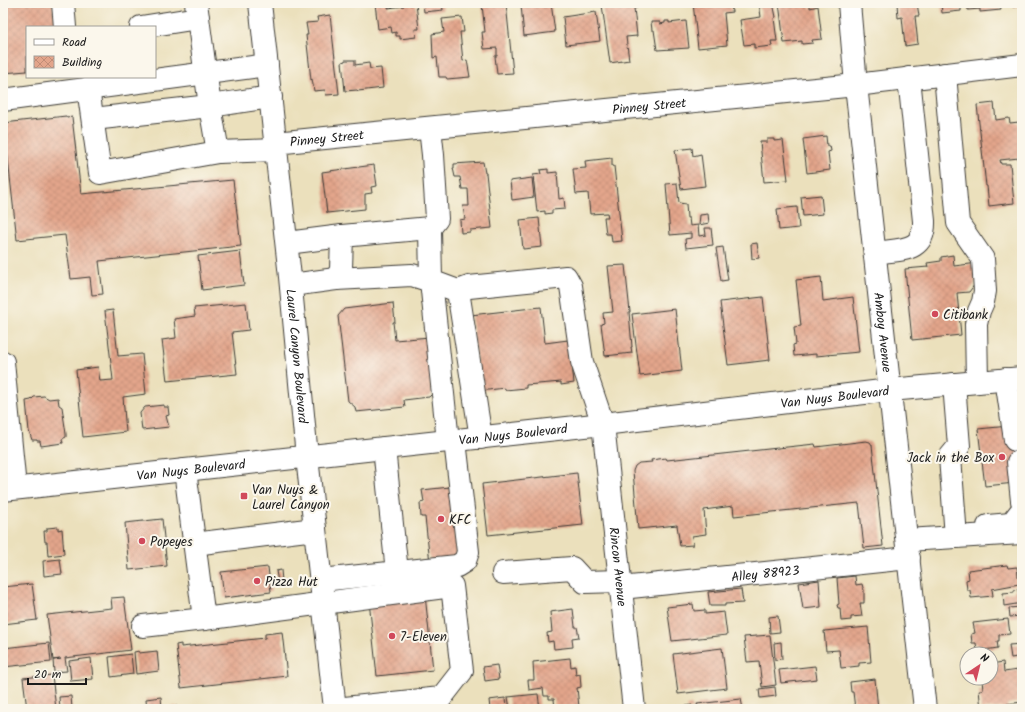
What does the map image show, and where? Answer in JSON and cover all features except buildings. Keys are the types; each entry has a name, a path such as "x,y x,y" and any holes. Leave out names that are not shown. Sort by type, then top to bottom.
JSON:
{"street":[{"path":"62,3 65,26"},
{"name":"Laurel Canyon Boulevard","path":"260,3 335,709"},
{"name":"Amboy Avenue","path":"849,3 856,85 925,709"},
{"path":"144,26 197,11 205,73 218,152"},
{"path":"156,78 267,65"},
{"name":"Pinney Street","path":"93,119 100,173 218,152 430,128 856,85 1022,65"},
{"path":"945,74 958,223 983,259 985,291 983,302 978,311 976,324 977,382"},
{"path":"3,100 76,85 151,78"},
{"path":"875,252 908,248 919,242 925,232 909,78"},
{"path":"76,85 93,119 210,106 271,97"},
{"path":"321,580 457,566 465,561 468,552 451,441 432,281 430,228 437,219 430,128"},
{"path":"286,243 430,228"},
{"path":"342,236 342,276"},
{"path":"291,285 342,276 412,275 458,291 481,438"},
{"name":"Rincon Avenue","path":"458,291 469,287 566,277 571,286 582,362 604,424 634,709"},
{"path":"3,362 9,489"},
{"path":"1014,378 1017,434"},
{"name":"Van Nuys Boulevard","path":"9,489 481,438 890,390 1014,378"},
{"path":"954,384 959,446 950,457 956,537"},
{"path":"384,448 397,572"},
{"path":"1018,462 1022,501"},
{"path":"185,470 204,619"},
{"path":"979,536 988,526 1011,524 1022,510"},
{"path":"194,544 315,529"},
{"name":"Alley 88923","path":"503,573 572,568 585,582 621,584 908,549 956,537 1022,533"},
{"path":"143,626 452,586 462,671 441,698 335,709"}],"place":[{"name":"Citibank","path":"935,314"},
{"name":"Jack in the Box","path":"1002,457"},
{"name":"Van Nuys & Laurel Canyon","path":"244,496"},
{"name":"KFC","path":"441,519"},
{"name":"Popeyes","path":"142,541"},
{"name":"Pizza Hut","path":"257,581"},
{"name":"7-Eleven","path":"392,636"}]}
